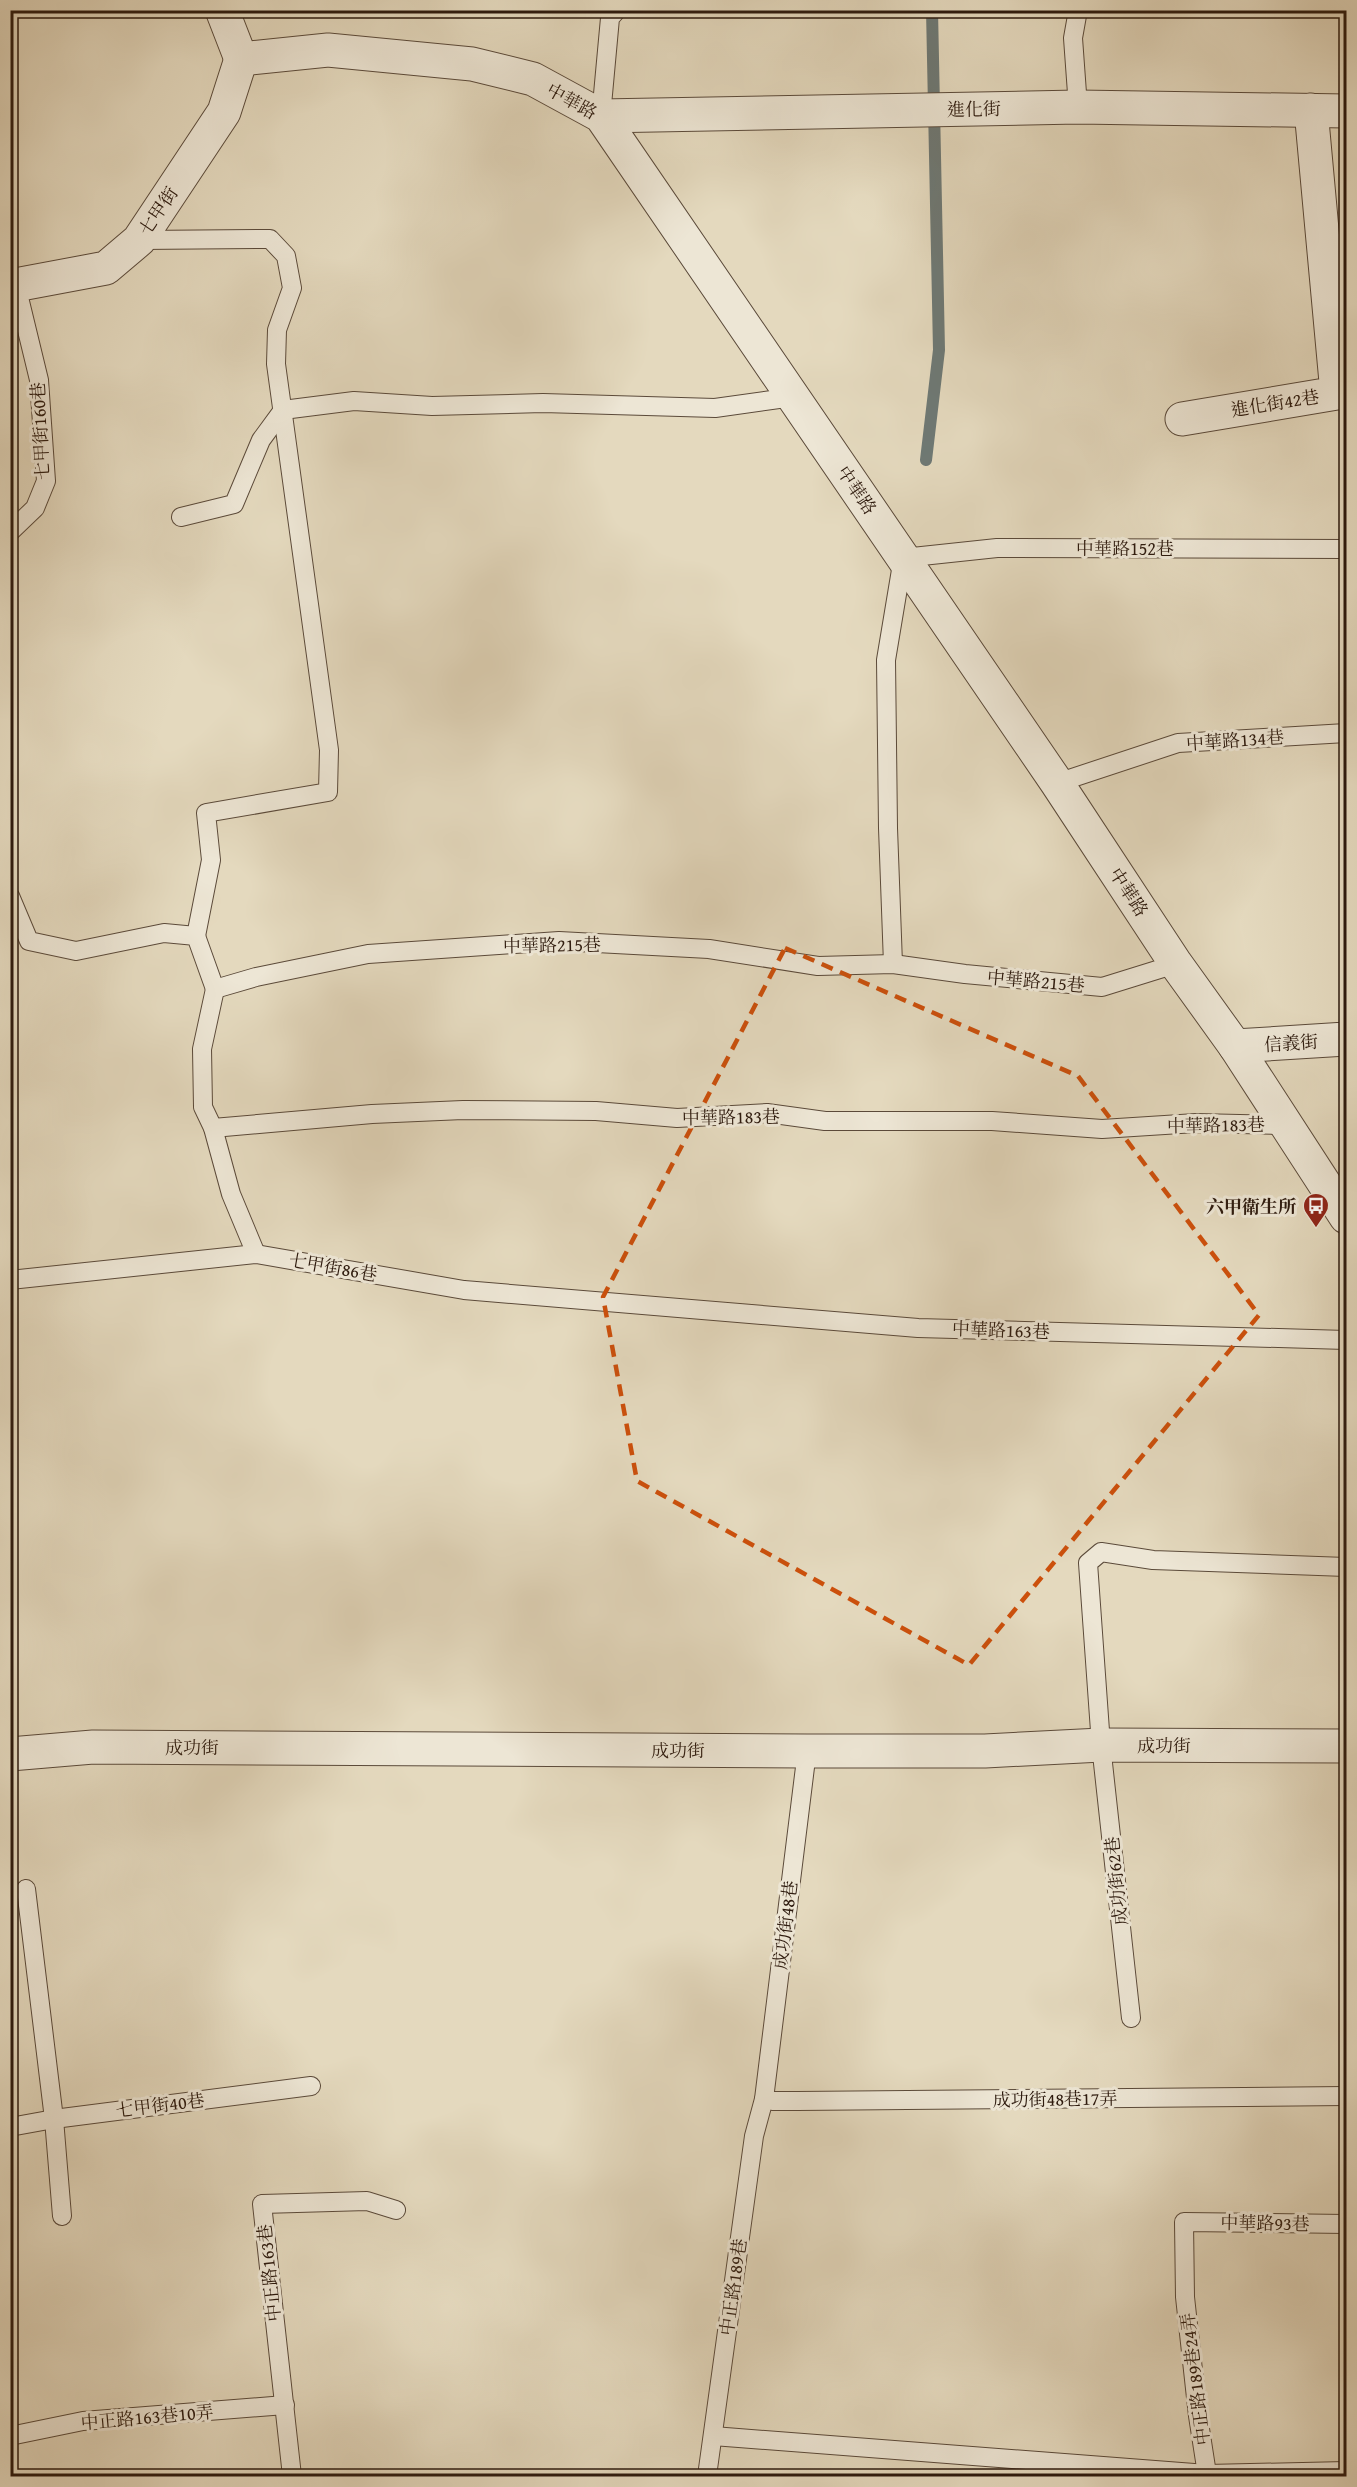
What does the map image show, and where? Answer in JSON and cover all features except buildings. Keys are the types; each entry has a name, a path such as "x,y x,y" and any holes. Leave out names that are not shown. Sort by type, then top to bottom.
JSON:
{"street":[{"path":"222,10 241,58"},
{"name":"中華路","path":"241,58 328,50 472,64 533,79 601,116 1057,783 1176,964 1235,1046 1347,1217"},
{"name":"七甲街","path":"13,286 106,268 139,240 224,112 241,58"},
{"name":"進化街","path":"601,116 1078,107 1347,111"},
{"name":"進化街42巷","path":"1182,419 1337,393 1311,110"},
{"name":"信義街","path":"1235,1046 1347,1039"},
{"name":"成功街","path":"10,1754 93,1747 985,1751 1101,1745 1347,1746"}],"lane":[{"path":"601,116 610,18 616,10"},
{"path":"1078,10 1073,38 1078,107"},
{"path":"139,240 270,239 286,256 292,288 277,330 276,364 329,750 328,792 206,813 211,860 196,936 214,989 202,1050 203,1107 213,1128 231,1194 256,1254"},
{"name":"七甲街160巷","path":"10,532 35,508 46,481 39,380 13,286"},
{"path":"181,517 234,504 261,440 283,410 354,401 432,406 543,404 715,408 793,397"},
{"name":"中華路152巷","path":"903,558 997,548 1347,549"},
{"path":"893,964 888,828 886,660 903,558"},
{"name":"中華路134巷","path":"1057,783 1178,743 1347,733"},
{"path":"10,896 29,941 76,951 164,933 196,936"},
{"name":"中華路215巷","path":"214,989 256,977 368,954 559,941 710,949 818,966 893,964 965,974 1102,987 1176,964"},
{"name":"中華路183巷","path":"213,1128 372,1114 463,1110 596,1111 677,1118 767,1113 825,1121 992,1120 1102,1129 1196,1124 1286,1125"},
{"name":"七甲街86巷","path":"10,1280 256,1254 464,1290 656,1305"},
{"name":"中華路163巷","path":"656,1305 918,1328 1347,1340"},
{"name":"成功街62巷","path":"1131,2018 1101,1745 1088,1563 1101,1552 1153,1560 1347,1567"},
{"name":"成功街48巷","path":"764,2098 807,1751"},
{"path":"26,1889 54,2119 62,2216"},
{"name":"七甲街40巷","path":"10,2127 54,2119 311,2086"},
{"name":"成功街48巷17弄","path":"764,2098 773,2101 797,2101 1347,2096"},
{"name":"中正路189巷","path":"707,2476 754,2136 764,2098"},
{"name":"中正路163巷","path":"292,2476 262,2204 367,2201 396,2210"},
{"name":"中正路189巷24弄","path":"713,2436 1207,2474 1185,2297 1184,2222"},
{"name":"中華路93巷","path":"1184,2222 1347,2224"},
{"name":"中正路163巷10弄","path":"10,2436 83,2421 285,2405"},
{"path":"1207,2474 1347,2471"}],"highlighted area":[{"path":"785,948 1078,1076 1259,1315 969,1665 637,1481 603,1297"}],"waterway":[{"path":"926,460 939,350 932,10"}],"place":[{"name":"六甲衛生所","path":"1316,1229"}]}
